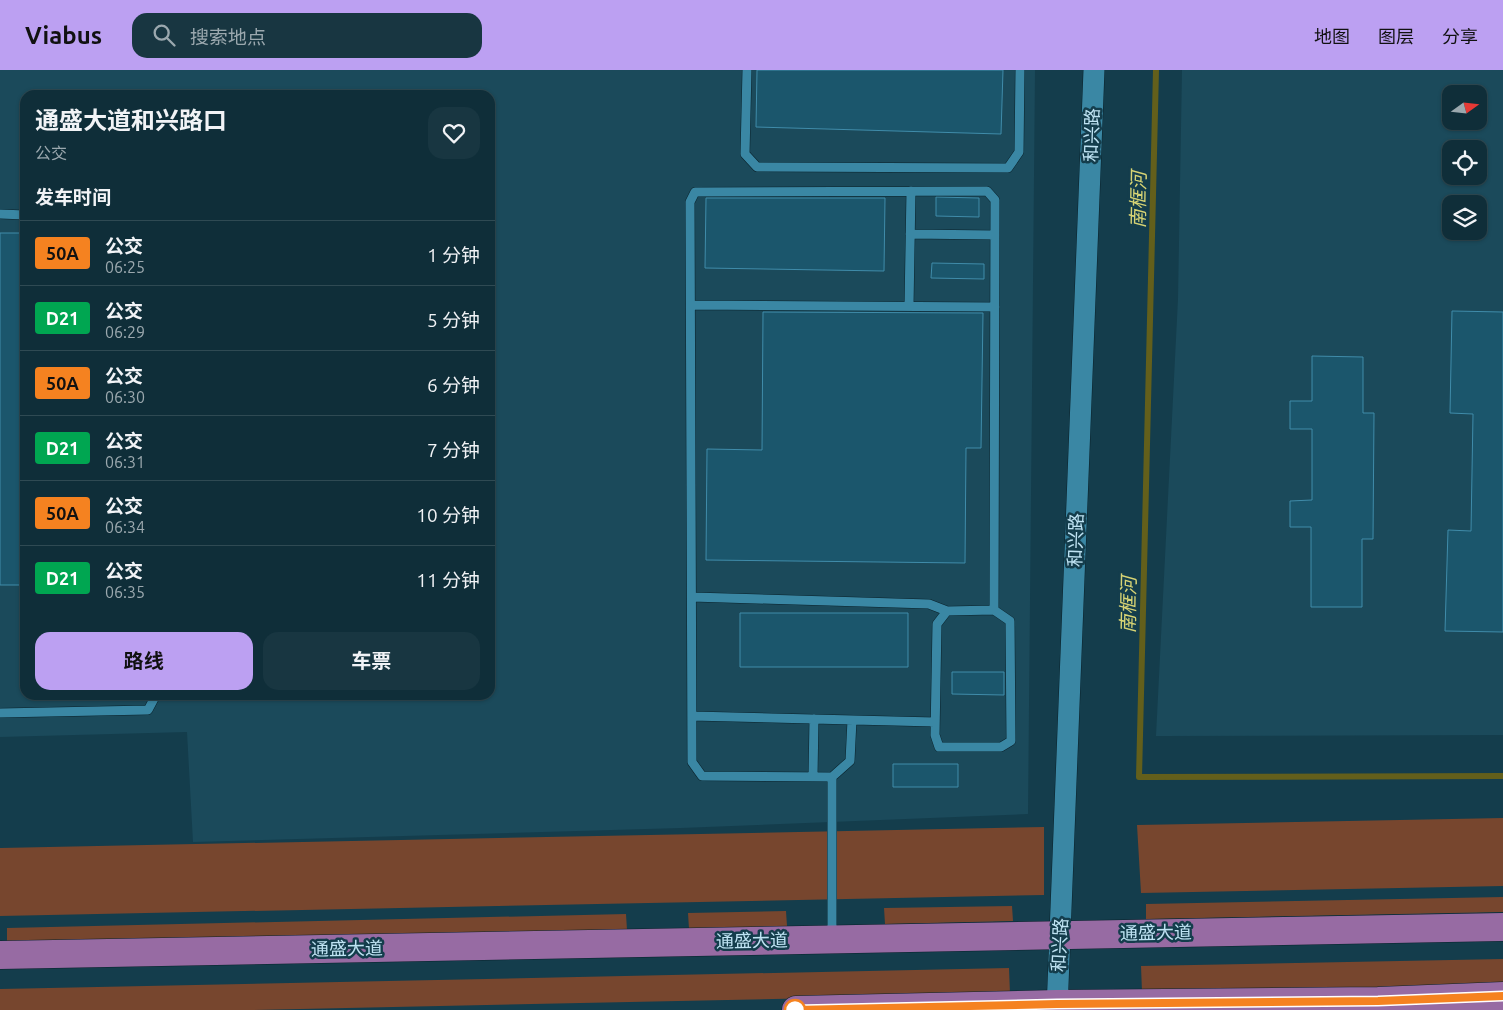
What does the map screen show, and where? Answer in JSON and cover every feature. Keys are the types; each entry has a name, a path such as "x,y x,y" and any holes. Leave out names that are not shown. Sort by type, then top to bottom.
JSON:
{"main road":[{"name":"通盛大道","path":"0,955 1503,927"},
{"path":"796,1010 1378,1001 1503,996"}],"street":[{"name":"和兴路","path":"1057,1007 1094,70"}],"lane":[{"path":"747,70 745,154 757,167 1008,168 1020,152 1020,70"},
{"path":"909,306 911,191"},
{"path":"852,720 850,761 832,777 702,776 692,762 690,202 695,192 987,191 995,200 994,610"},
{"path":"0,214 20,215"},
{"path":"910,234 995,235"},
{"path":"691,304 995,307"},
{"path":"692,597 929,604 947,611 994,610 1010,621 1011,741 1001,747 939,747 935,735 937,624 947,611"},
{"path":"0,713 148,710 153,700"},
{"path":"692,716 935,722"},
{"path":"813,776 814,719"},
{"path":"832,777 832,939"}],"shaded area":[{"path":"0,70 1035,70 1028,814 681,828 193,842 187,732 0,737"},
{"path":"1182,70 1503,70 1503,735 1156,736 1178,299"},
{"path":"1503,818 1503,886 1141,893 1137,825"},
{"path":"1044,827 1044,895 0,916 0,848"},
{"path":"1503,897 1503,912 1146,919 1146,904"},
{"path":"1012,906 1013,921 885,924 884,908"},
{"path":"786,911 787,926 689,929 688,913"},
{"path":"626,914 627,930 7,943 7,928"},
{"path":"1503,959 1503,985 1142,992 1141,966"},
{"path":"1009,968 1010,994 251,1010 0,1010 0,989"}],"building":[{"path":"757,70 1003,70 1001,134 756,127"},
{"path":"936,197 979,198 979,217 936,216"},
{"path":"706,198 885,198 884,271 705,268"},
{"path":"0,233 20,233 20,585 0,585"},
{"path":"932,263 984,264 984,279 931,278"},
{"path":"1452,311 1503,312 1503,632 1445,631 1448,530 1471,531 1473,414 1450,413"},
{"path":"763,312 983,313 981,448 966,448 965,563 706,560 707,449 762,450"},
{"path":"1312,356 1363,357 1363,413 1374,413 1373,539 1362,539 1362,607 1311,607 1311,527 1290,527 1290,501 1312,500 1312,429 1290,429 1290,401 1312,401"},
{"path":"740,613 908,613 908,667 740,667"},
{"path":"952,672 1004,672 1004,695 952,694"},
{"path":"893,764 958,764 958,787 893,787"}],"waterway":[{"name":"南框河","path":"1156,70 1139,777 1503,776"}],"bus line":[{"name":"50A","path":"795,1010 1057,1004 1378,1001 1503,996"}]}
